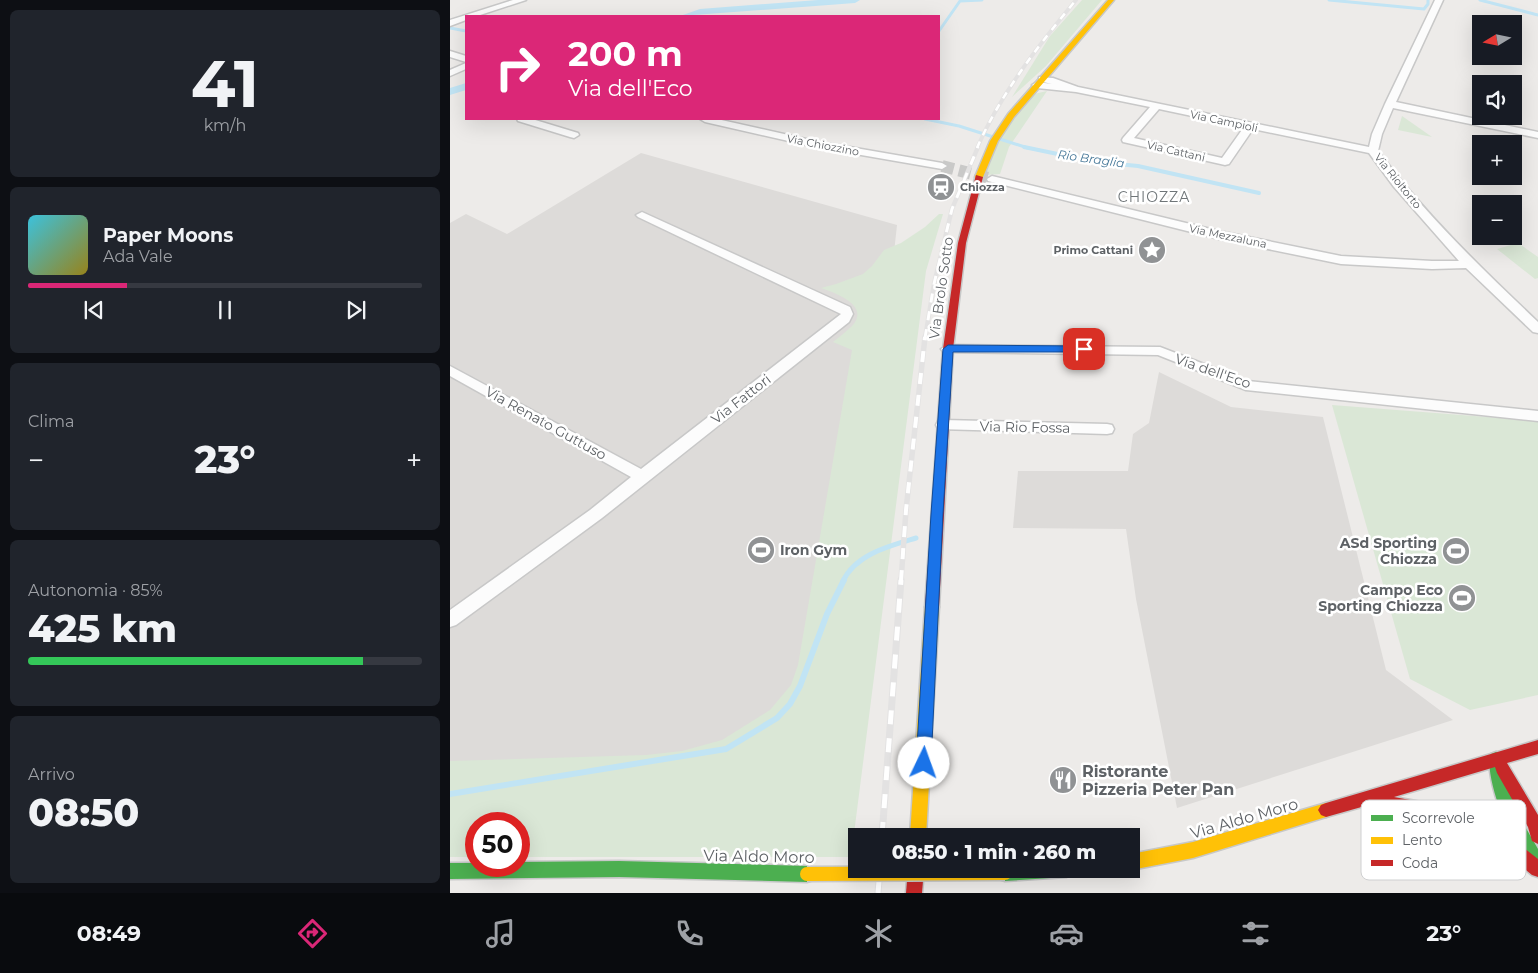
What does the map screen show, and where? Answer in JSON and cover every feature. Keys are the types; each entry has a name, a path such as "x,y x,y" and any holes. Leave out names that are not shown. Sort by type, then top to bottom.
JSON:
{"main road":[{"name":"Via Brolo Sotto","path":"918,828 948,349 955,283 966,220 979,176 996,139 1027,94 1110,0"},
{"name":"Via Aldo Moro","path":"1140,860 1193,850 1538,747"},
{"path":"1496,759 1520,800"},
{"path":"1496,759 1499,786 1503,800"},
{"name":"Via Aldo Moro","path":"1364,799 1370,800"},
{"path":"1526,811 1538,836"},
{"path":"1526,846 1538,862"},
{"name":"Via Aldo Moro","path":"1526,859 1538,869"},
{"name":"Via Aldo Moro","path":"450,871 619,869 848,874"},
{"path":"914,893 915,878"}],"street":[{"path":"474,15 522,0"},
{"name":"Via Rioltorto","path":"1439,0 1390,104 1377,134 1373,151 1398,185 1468,264 1538,329"},
{"path":"450,54 465,59"},
{"path":"450,73 465,66"},
{"path":"1043,78 1053,76 1060,86"},
{"name":"Via Campioli","path":"1043,78 1060,86 1373,151"},
{"name":"Via Campioli","path":"1027,94 1060,86"},
{"path":"1390,104 1538,135"},
{"name":"Via Cattani","path":"1156,106 1127,140 1225,162 1250,126"},
{"path":"525,120 574,135"},
{"name":"Via Chiozzino","path":"709,120 815,144 942,166"},
{"name":"Via Mezzaluna","path":"992,179 1219,235 1341,260 1432,265 1468,264"},
{"name":"Via Fattori","path":"450,620 596,514 829,331 844,319 847,314 845,310 800,287 642,215"},
{"name":"Via dell'Eco","path":"948,349 1160,351 1246,385 1538,416"},
{"name":"Via Renato Guttuso","path":"450,370 642,476"},
{"name":"Via Rio Fossa","path":"943,425 1107,429"}],"shaded area":[{"path":"641,153 897,225 835,798 450,810 450,223 466,214 507,234"},
{"path":"1159,372 1231,407 1323,417 1386,670 1453,720 1177,808 1136,599 1126,529 1013,528 1018,471 1128,471 1133,434 1149,423"}],"green space":[{"path":"1082,0 1102,0 1046,66 1012,97 1050,36"},
{"path":"1047,91 1009,147 1000,174 987,175 986,173 1001,136 1034,94"},
{"path":"1402,116 1432,137 1398,130"},
{"path":"939,214 943,214 926,271 855,828 848,828 848,857 530,857 530,812 465,812 465,857 450,857 450,761 646,755 682,751 722,740 770,710 791,685 798,665 852,350 833,342 852,326 857,319 857,312 849,301 821,288 863,274 872,266 884,250 901,243 925,227"},
{"path":"1511,245 1521,245 1538,257 1538,278 1535,279 1497,249"},
{"name":"ASd Sporting Chiozza","path":"1332,405 1538,421 1538,695 1470,710 1410,679"}],"waterway":[{"path":"689,15 700,12 855,0"},
{"path":"940,30 960,1 982,0"},
{"path":"1329,0 1424,9 1428,4 1428,0"},
{"path":"1480,0 1538,15"},
{"name":"Rio Braglia","path":"450,28 465,31"},
{"path":"450,92 465,86"},
{"name":"Rio Braglia","path":"930,120 959,126 1026,148"},
{"name":"Rio Braglia","path":"1026,148 1096,162 1138,166 1259,193"},
{"path":"843,581 856,564 874,552 916,538"},
{"path":"450,794 726,749 777,718 790,704 800,686 827,614 844,580"}],"tunnel":[{"path":"942,166 992,179"}],"railway":[{"path":"977,148 997,108 1021,71 1076,0"},
{"path":"925,338 934,284 952,209 978,147"},
{"path":"901,581 906,510 925,337"},
{"path":"883,828 901,580"},
{"path":"878,893 879,878"}],"traffic: fast":[{"path":"1496,759 1505,800"},
{"path":"1526,846 1534,857"},
{"path":"450,871 619,869 807,874"}],"traffic: slow":[{"path":"979,177 994,141 1011,116 1111,0"},
{"path":"918,828 932,607"},
{"path":"1140,860 1193,850 1326,810"},
{"path":"807,874 848,874"}],"traffic: jam":[{"path":"932,607 948,349 962,243 979,177"},
{"path":"1326,810 1538,747"},
{"path":"1502,768 1521,800"},
{"path":"1526,809 1535,825 1538,836"},
{"path":"1526,859 1538,869"},
{"path":"914,893 915,878"}],"place":[{"name":"Chiozza","path":"941,187"},
{"name":"Primo Cattani","path":"1152,250"},
{"name":"Iron Gym","path":"761,550"},
{"name":"ASd Sporting Chiozza","path":"1456,551"},
{"name":"Campo Eco Sporting Chiozza","path":"1462,598"},
{"name":"Ristorante Pizzeria Peter Pan","path":"1063,780"}],"district":[{"name":"CHIOZZA","path":"1154,197"}],"route":[{"path":"924,763 948,349 1084,349"}]}
